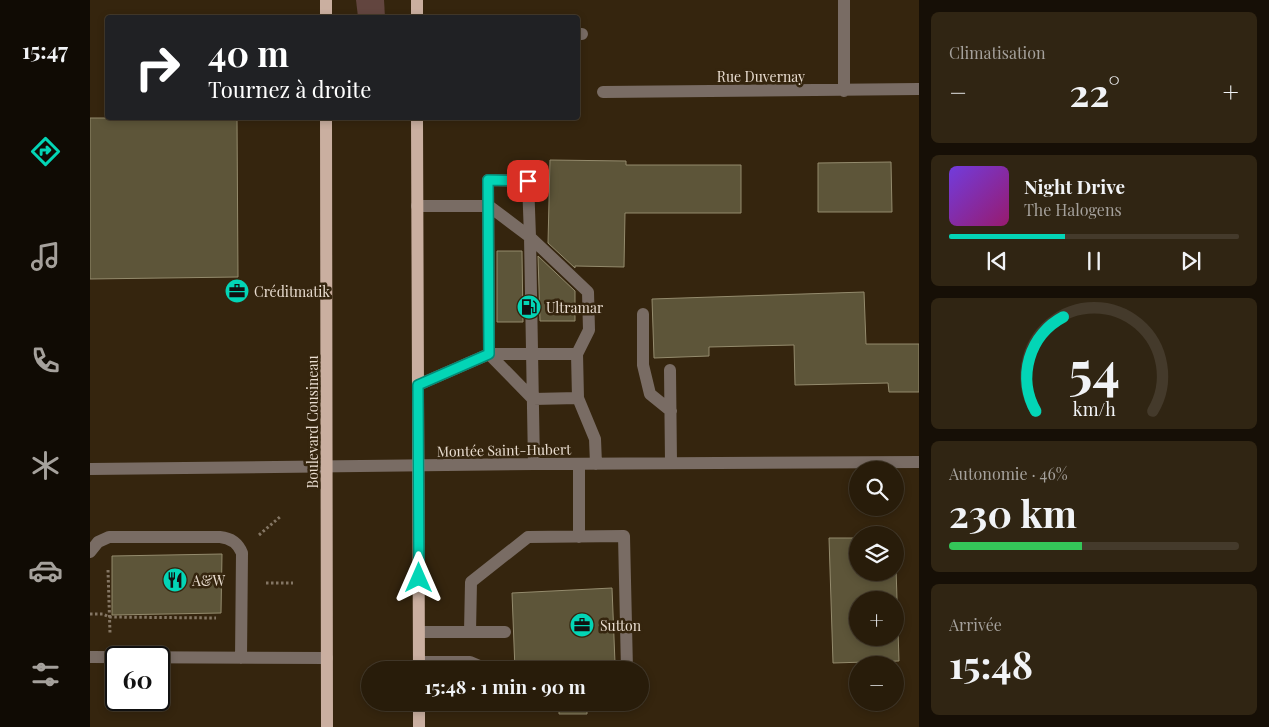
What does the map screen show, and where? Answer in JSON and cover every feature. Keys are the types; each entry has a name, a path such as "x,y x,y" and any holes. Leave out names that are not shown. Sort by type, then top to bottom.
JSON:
{"main road":[{"path":"326,0 326,15"},
{"path":"417,0 417,15"},
{"name":"Boulevard Cousineau","path":"326,120 327,727"},
{"path":"417,120 419,661"},
{"path":"419,711 419,727"}],"street":[{"path":"844,0 844,90"},
{"name":"Rue Duvernay","path":"603,92 919,89"},
{"path":"534,464 533,399 533,353 528,181 488,180 489,354 533,399 578,398"},
{"path":"417,206 489,206 530,237 588,292 589,330 577,354 578,398 595,439 596,464"},
{"path":"643,314 643,364 650,394 671,411"},
{"path":"418,385 489,354 577,354"},
{"path":"670,370 671,463"},
{"name":"Montée Saint-Hubert","path":"90,469 919,462"},
{"path":"579,464 579,537"},
{"path":"90,552 98,542 109,537 220,536 232,540 242,553 241,658"},
{"path":"470,632 471,582 528,537 624,536 627,661"},
{"path":"419,632 506,632"},
{"path":"90,657 327,658"}],"path":[{"path":"251,541 281,516"},
{"path":"108,569 109,617"},
{"path":"265,583 293,583"},
{"path":"90,614 103,614 109,617 219,618"}],"shaded area":[{"path":"356,0 384,0 385,15 358,15"}],"building":[{"path":"90,118 105,118 105,120 237,120 238,277 90,279"},
{"path":"550,160 626,161 626,165 741,165 741,213 625,213 624,267 575,266 575,268 548,243"},
{"path":"891,162 892,212 818,212 818,163"},
{"path":"497,251 522,251 523,322 497,322"},
{"path":"538,256 575,291 575,321 540,321"},
{"path":"864,292 866,344 919,344 919,392 889,392 888,383 795,385 794,345 709,347 709,356 654,358 652,299"},
{"path":"829,538 849,538 849,581 896,581 897,591 849,591 849,646 899,646 899,656 849,656 849,663 833,663"},
{"path":"222,554 221,613 112,615 112,556"},
{"path":"612,588 615,661 515,661 512,593"},
{"path":"559,711 587,711 587,714 559,714"}],"place":[{"name":"Créditmatik","path":"237,291"},
{"name":"Ultramar","path":"529,307"},
{"name":"A&W","path":"175,580"},
{"name":"Sutton","path":"582,625"}],"route":[{"path":"419,578 418,385 489,354 488,180 528,181"}]}
